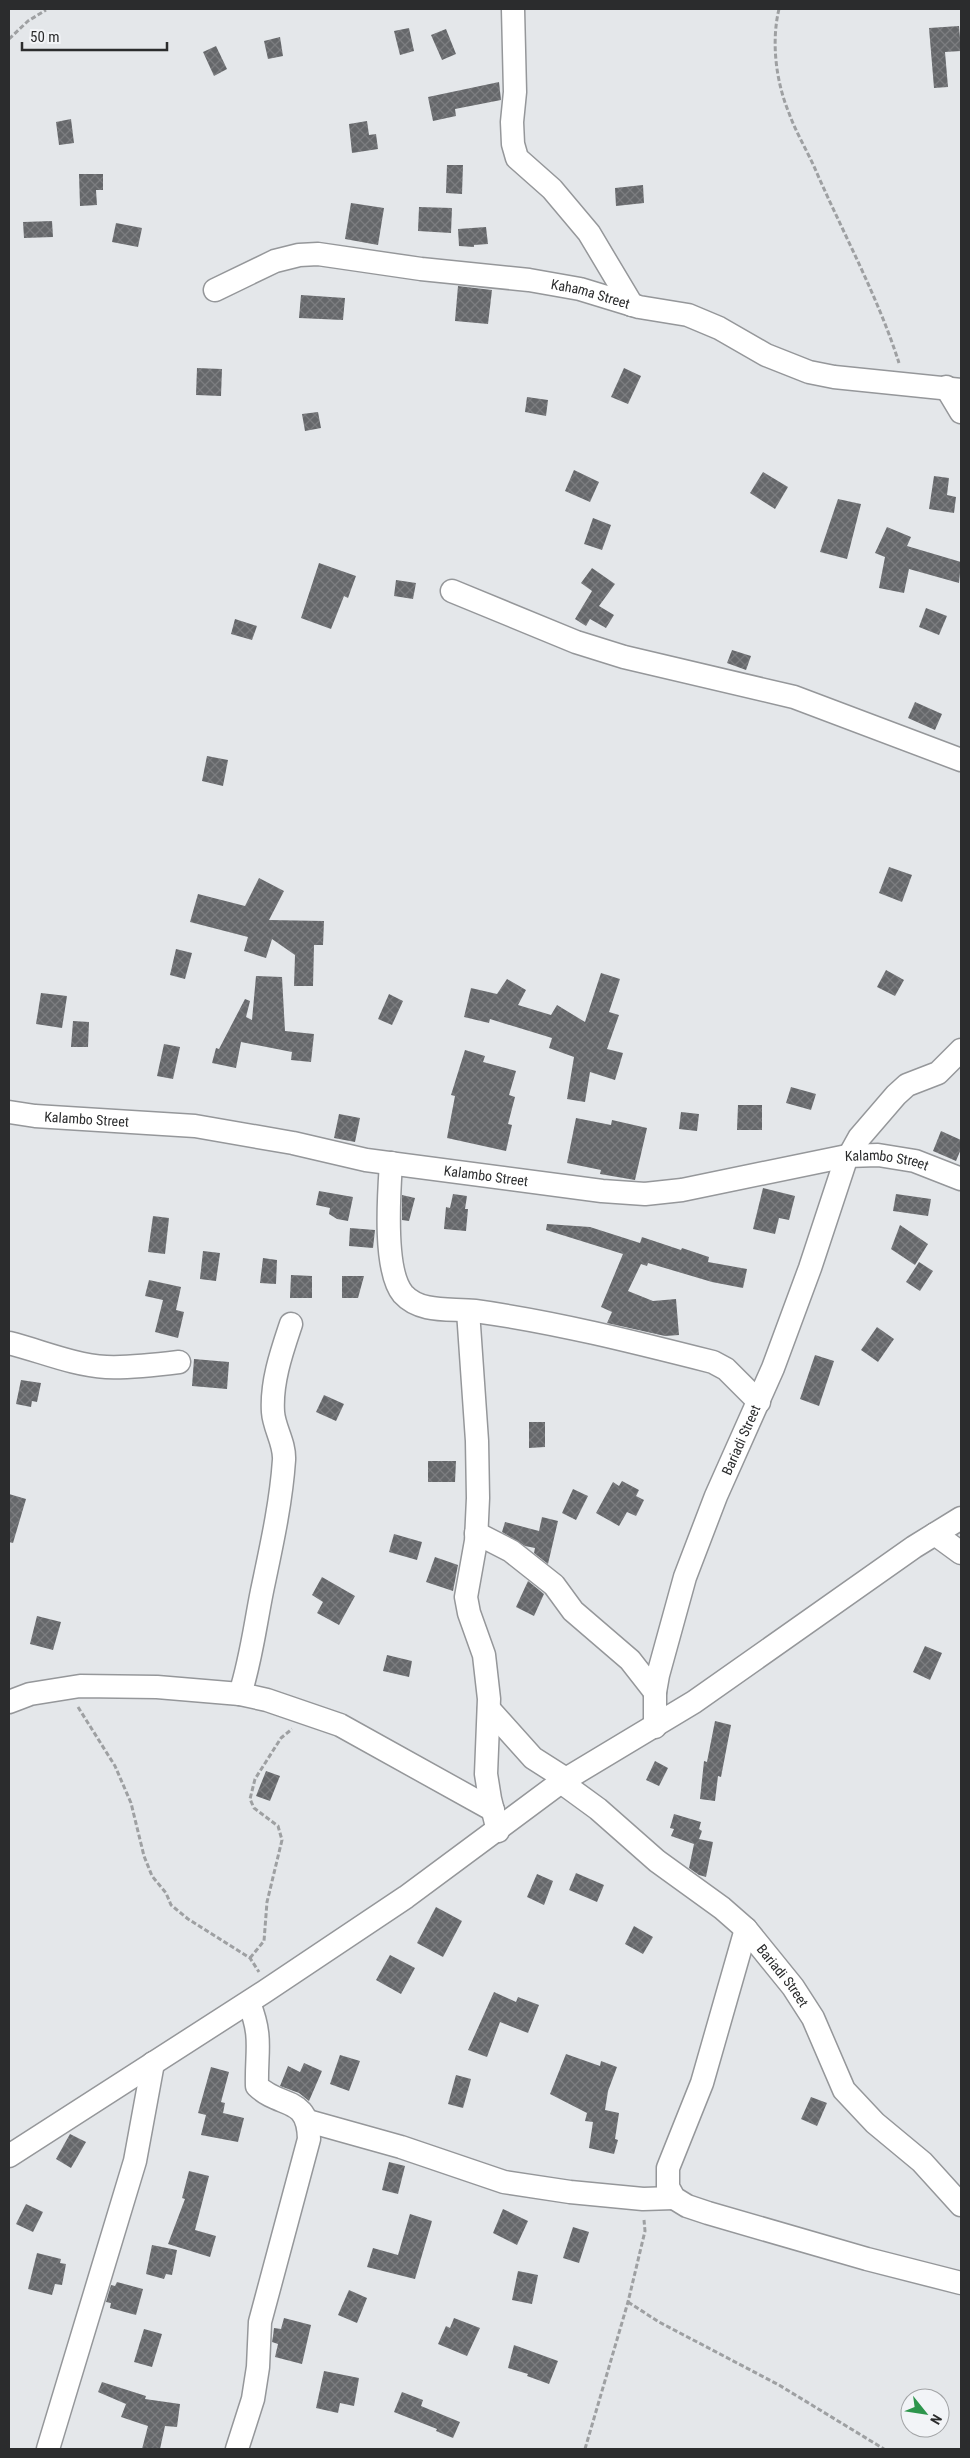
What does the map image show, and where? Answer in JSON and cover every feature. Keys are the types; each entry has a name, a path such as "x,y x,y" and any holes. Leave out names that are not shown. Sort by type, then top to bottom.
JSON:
{"street":[{"path":"513,9 515,92 512,130 517,158 552,189 589,233 632,305"},
{"name":"Kahama Street","path":"214,290 275,261 299,255 318,254 421,269 529,280 580,289 632,305 688,315 719,328 766,355 809,372 834,377 954,388"},
{"path":"954,388 961,412"},
{"path":"452,591 576,642 624,657 794,697 961,760"},
{"name":"Bariadi Street","path":"654,1727 655,1692 685,1577 700,1533 759,1402 810,1268 848,1156 859,1138 896,1095 907,1085 938,1073 961,1050"},
{"name":"Kalambo Street","path":"9,1112 34,1116 195,1126 391,1163 602,1191 645,1194 682,1190 848,1156 878,1155 915,1161 961,1179"},
{"path":"391,1163 389,1200 390,1246 394,1271 403,1294 415,1302 434,1310 468,1311 526,1318 713,1362 726,1369 759,1402"},
{"path":"468,1311 477,1441 476,1533 466,1597 469,1613 484,1655 489,1709 486,1774 495,1820"},
{"path":"240,1694 254,1646 262,1591 274,1539 284,1458 273,1413 273,1393 282,1351 292,1324"},
{"path":"9,1343 76,1362 106,1367 144,1366 179,1362"},
{"path":"9,2156 256,1998 406,1897 495,1820 654,1727 738,1672 935,1534 961,1518"},
{"path":"476,1533 511,1551 554,1585 573,1611 630,1660 655,1692"},
{"path":"935,1534 961,1553"},
{"path":"13,1696 80,1686 157,1687 240,1694 286,1705 349,1730 495,1820"},
{"name":"Bariadi Street","path":"489,1709 533,1758 598,1808 657,1861 722,1908 746,1929 787,1979 813,2018 844,2090 875,2123 922,2162 961,2205"},
{"path":"746,1929 702,2083 668,2168 668,2187 674,2198 687,2206 708,2213 867,2259 961,2283"},
{"path":"237,2449 252,2399 258,2368 260,2322 309,2139 308,2121 300,2110 266,2094 257,2086 259,2040 256,1998"},
{"path":"48,2449 135,2161 153,2063"},
{"path":"308,2121 401,2147 504,2182 570,2192 643,2199 674,2198"}],"path":[{"path":"779,9 776,19 776,62 788,112 886,325 905,384"},
{"path":"9,39 28,20 46,10"},
{"path":"62,1689 85,1716 114,1766 131,1803 144,1856 152,1876 166,1893 171,1905 188,1920 250,1958 260,1973 256,1998"},
{"path":"250,1958 264,1941 267,1902 282,1840 278,1826 254,1808 250,1799 255,1779 280,1738 312,1714"},
{"path":"585,2449 628,2302 645,2231 643,2199"},
{"path":"628,2302 659,2322 779,2385 884,2449"}],"building":[{"path":"959,26 961,51 945,52 948,87 934,88 929,28"},
{"path":"409,28 414,51 400,55 394,31"},
{"path":"446,29 456,54 442,60 431,35"},
{"path":"280,37 283,56 268,59 264,41"},
{"path":"216,46 227,69 214,76 203,52"},
{"path":"499,82 501,100 455,109 456,116 433,121 428,97"},
{"path":"71,119 74,143 59,145 56,122"},
{"path":"367,121 369,135 376,134 378,149 352,153 349,124"},
{"path":"447,165 463,165 462,194 446,193"},
{"path":"79,174 103,174 103,190 96,190 97,205 80,206"},
{"path":"643,185 644,203 616,206 615,188"},
{"path":"351,203 384,208 378,245 345,239"},
{"path":"419,207 452,208 451,233 418,231"},
{"path":"52,221 53,237 24,238 23,222"},
{"path":"116,223 142,228 138,247 112,242"},
{"path":"486,227 488,244 474,245 474,247 459,246 458,229"},
{"path":"458,286 492,290 488,324 455,321"},
{"path":"301,295 345,298 343,320 299,318"},
{"path":"197,368 222,369 221,396 196,395"},
{"path":"624,368 641,376 628,404 611,397"},
{"path":"527,397 548,400 546,416 525,412"},
{"path":"318,412 321,428 305,431 302,414"},
{"path":"574,470 599,482 590,502 565,491"},
{"path":"763,472 788,487 775,509 750,493"},
{"path":"934,476 949,478 947,495 956,497 954,513 929,509"},
{"path":"838,499 861,504 847,559 820,552"},
{"path":"593,518 611,525 602,550 584,544"},
{"path":"887,527 911,537 907,546 961,562 959,583 909,569 904,593 879,588 885,557 875,553"},
{"path":"319,563 356,576 348,598 344,596 331,629 301,618"},
{"path":"592,568 615,584 599,606 614,615 606,628 590,619 586,626 575,619 592,591 581,583"},
{"path":"396,580 416,583 413,599 394,596"},
{"path":"926,608 947,616 939,635 919,627"},
{"path":"235,619 257,626 252,640 231,634"},
{"path":"732,650 751,656 746,670 727,663"},
{"path":"915,702 942,714 935,730 908,718"},
{"path":"207,756 228,760 223,786 202,781"},
{"path":"889,867 912,875 902,902 879,893"},
{"path":"259,878 284,891 269,920 324,921 323,945 314,945 313,986 294,986 295,955 272,939 266,958 244,951 248,937 190,922 198,894 245,906"},
{"path":"176,949 192,953 185,979 170,975"},
{"path":"886,970 904,980 895,996 877,987"},
{"path":"601,973 620,979 609,1012 619,1015 607,1049 623,1053 615,1080 590,1072 585,1102 567,1099 574,1057 549,1048 552,1038 490,1019 489,1023 464,1017 471,988 497,994 507,979 526,990 518,1005 551,1015 557,1005 585,1022"},
{"path":"256,976 282,977 285,1031 314,1034 311,1062 291,1060 292,1052 241,1042 236,1068 212,1063 216,1048 219,1049 245,999 250,1001 246,1017 252,1020"},
{"path":"41,993 67,996 62,1028 36,1024"},
{"path":"389,994 403,1001 392,1025 378,1019"},
{"path":"73,1021 89,1022 88,1047 71,1047"},
{"path":"164,1044 180,1047 173,1079 157,1076"},
{"path":"465,1050 485,1056 483,1062 516,1071 509,1095 515,1097 508,1124 512,1125 506,1151 447,1138 455,1096 451,1095"},
{"path":"791,1087 816,1094 811,1110 786,1103"},
{"path":"738,1105 762,1105 762,1130 737,1130"},
{"path":"681,1112 699,1114 697,1131 679,1129"},
{"path":"339,1114 360,1118 355,1142 334,1138"},
{"path":"576,1118 611,1125 612,1120 647,1128 635,1180 600,1174 601,1170 567,1163"},
{"path":"941,1131 961,1140 961,1149 956,1161 933,1151"},
{"path":"763,1188 795,1196 789,1220 779,1218 775,1234 753,1229"},
{"path":"319,1191 353,1197 348,1221 337,1219 329,1214 330,1208 316,1205"},
{"path":"453,1194 467,1196 465,1209 468,1209 466,1231 444,1229 446,1207 450,1208"},
{"path":"896,1194 931,1199 928,1216 893,1211"},
{"path":"402,1195 415,1198 409,1221 402,1220"},
{"path":"153,1216 169,1218 165,1254 148,1252"},
{"path":"547,1224 590,1227 640,1243 642,1237 709,1257 708,1262 747,1269 743,1288 712,1282 648,1263 647,1266 641,1264 628,1291 653,1301 676,1299 679,1335 665,1336 607,1323 612,1312 601,1307 623,1254 546,1230"},
{"path":"900,1225 928,1244 915,1265 891,1249"},
{"path":"350,1228 375,1230 373,1248 349,1246"},
{"path":"203,1251 220,1253 216,1281 200,1279"},
{"path":"263,1258 277,1260 276,1284 260,1283"},
{"path":"919,1262 933,1271 920,1291 906,1282"},
{"path":"291,1275 312,1276 312,1298 290,1298"},
{"path":"342,1276 364,1276 358,1298 342,1298"},
{"path":"149,1280 181,1287 176,1310 184,1312 178,1338 155,1332 163,1300 145,1296"},
{"path":"877,1327 894,1339 878,1362 861,1350"},
{"path":"815,1355 834,1361 819,1406 800,1399"},
{"path":"194,1359 229,1362 227,1389 192,1386"},
{"path":"21,1380 41,1383 37,1402 32,1401 31,1407 16,1404"},
{"path":"324,1395 344,1404 336,1421 316,1412"},
{"path":"529,1422 545,1422 545,1447 529,1448"},
{"path":"428,1461 456,1461 455,1482 428,1482"},
{"path":"622,1481 639,1490 636,1496 644,1500 636,1516 627,1512 619,1526 596,1513 613,1482 619,1486"},
{"path":"573,1489 588,1496 576,1520 562,1513"},
{"path":"9,1494 26,1499 13,1543 9,1542"},
{"path":"542,1517 558,1521 548,1564 534,1553 535,1548 525,1546 502,1532 505,1522 539,1531"},
{"path":"394,1534 422,1542 417,1560 389,1552"},
{"path":"435,1557 458,1565 453,1591 426,1582"},
{"path":"322,1577 355,1596 339,1625 317,1613 323,1602 312,1595"},
{"path":"528,1581 544,1594 534,1616 516,1607"},
{"path":"37,1616 61,1622 53,1650 30,1644"},
{"path":"925,1646 942,1653 930,1680 913,1672"},
{"path":"387,1655 412,1661 409,1677 383,1671"},
{"path":"715,1721 731,1725 721,1777 718,1776 715,1801 700,1799 704,1761 707,1762"},
{"path":"655,1761 668,1768 659,1786 646,1780"},
{"path":"266,1771 280,1776 270,1801 256,1796"},
{"path":"674,1814 701,1822 699,1829 702,1831 699,1839 713,1842 706,1877 699,1875 689,1868 694,1844 671,1836 674,1829 670,1828"},
{"path":"576,1873 604,1885 597,1902 569,1890"},
{"path":"537,1874 553,1881 544,1905 527,1897"},
{"path":"436,1907 462,1921 443,1957 417,1943"},
{"path":"634,1926 653,1937 643,1954 625,1944"},
{"path":"390,1955 415,1968 401,1994 376,1980"},
{"path":"494,1992 516,2002 518,1997 539,2005 528,2033 500,2022 487,2057 468,2050"},
{"path":"566,2054 600,2066 601,2061 617,2067 608,2091 605,2110 619,2113 615,2139 618,2140 614,2154 589,2148 593,2122 585,2121 587,2113 550,2094"},
{"path":"340,2055 360,2061 349,2091 330,2084"},
{"path":"304,2063 322,2071 309,2101 299,2093 280,2086 288,2066 300,2072"},
{"path":"211,2067 229,2072 221,2102 225,2103 223,2113 244,2118 238,2142 201,2135 206,2115 198,2113"},
{"path":"456,2075 471,2079 463,2108 448,2104"},
{"path":"811,2097 827,2103 817,2126 801,2119"},
{"path":"70,2134 86,2142 71,2168 56,2159"},
{"path":"389,2162 405,2166 398,2194 382,2190"},
{"path":"189,2171 209,2176 195,2230 216,2236 210,2257 168,2244 185,2199 182,2198"},
{"path":"26,2204 43,2212 33,2232 16,2224"},
{"path":"503,2209 528,2221 517,2245 493,2233"},
{"path":"410,2214 432,2221 415,2279 367,2267 373,2248 398,2255"},
{"path":"573,2227 589,2232 579,2263 563,2258"},
{"path":"152,2245 177,2250 172,2275 166,2274 164,2279 146,2274"},
{"path":"37,2253 61,2259 60,2263 66,2264 62,2285 55,2284 52,2295 28,2289"},
{"path":"518,2271 538,2275 532,2304 512,2300"},
{"path":"117,2282 143,2289 136,2315 110,2308 111,2303 106,2302 111,2285 115,2286"},
{"path":"349,2290 367,2298 357,2323 338,2315"},
{"path":"284,2318 311,2325 302,2364 275,2357 278,2344 272,2342 274,2328 281,2329"},
{"path":"454,2318 480,2328 467,2356 438,2344 446,2326 450,2328"},
{"path":"144,2329 162,2334 152,2367 134,2362"},
{"path":"514,2345 558,2361 549,2384 527,2376 528,2374 508,2368"},
{"path":"324,2371 359,2378 354,2406 340,2403 338,2413 316,2408"},
{"path":"102,2382 146,2396 145,2399 180,2404 177,2427 165,2426 160,2449 142,2449 148,2426 121,2417 126,2404 98,2392"},
{"path":"402,2392 423,2400 421,2406 460,2422 453,2438 436,2431 437,2429 394,2412"}]}
